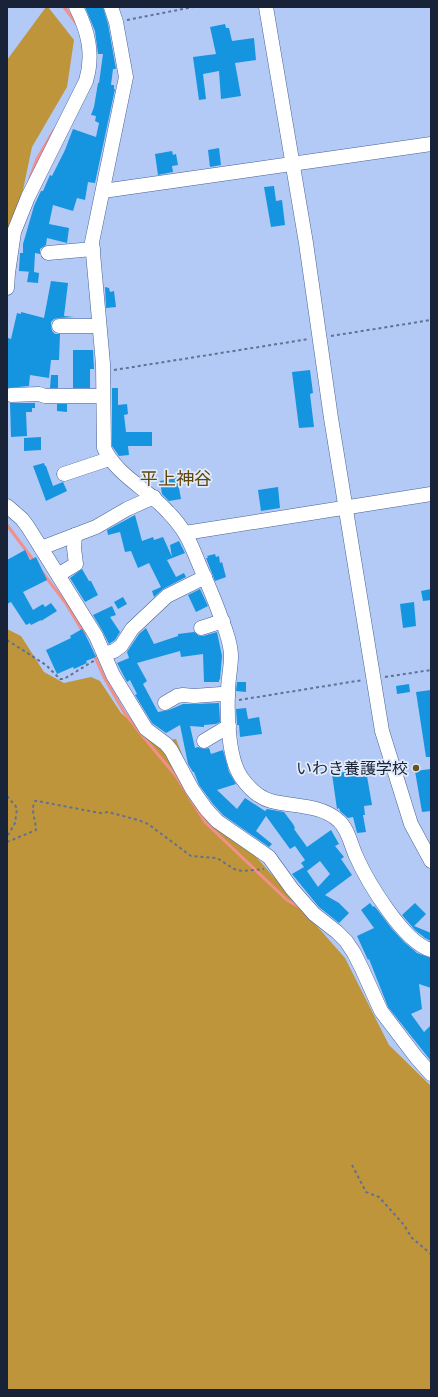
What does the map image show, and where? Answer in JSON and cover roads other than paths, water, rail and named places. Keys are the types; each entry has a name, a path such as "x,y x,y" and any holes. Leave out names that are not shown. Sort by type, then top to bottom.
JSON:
{"street":[{"path":"7,288 14,232 28,197 86,81 90,69 90,46 76,7"},
{"path":"111,7 116,22 126,77 92,242 103,372 104,448 109,459 122,473 154,497 168,511 185,533 205,577 222,621 231,655 228,699 229,736 234,760 240,776 258,795 270,801 313,808 340,821 356,857 371,885 389,912 414,941 424,948 431,950"},
{"path":"266,7 306,243 331,418 382,731 411,824 426,842 431,861"},
{"path":"103,191 431,144"},
{"path":"48,253 92,249"},
{"path":"59,326 99,326"},
{"path":"11,395 39,394 45,396 103,396"},
{"path":"64,474 109,459"},
{"path":"185,533 431,494"},
{"path":"41,548 96,527 127,509 154,497"},
{"path":"7,506 22,519 58,575 96,636 113,675 146,729 166,744 171,750 192,789 217,822 269,857 292,890 314,914 346,941 354,953 381,1011 431,1074"},
{"path":"58,575 76,564 74,548 75,535"},
{"path":"104,654 114,651 121,646 132,629 167,596 205,577"},
{"path":"202,628 222,621"},
{"path":"165,703 177,696 183,695 194,696 221,694 228,699"},
{"path":"204,741 229,726"}],"waterway":[{"path":"64,7 76,23"},
{"path":"30,178 37,159 54,130"},
{"path":"7,525 34,561"},
{"path":"42,572 65,602 85,635"},
{"path":"94,655 104,677 124,712 176,776 205,822 287,900 301,908"}],"place":[{"name":"いわき養護学校","path":"416,768"}],"district":[{"name":"平上神谷","path":"176,479"}]}
